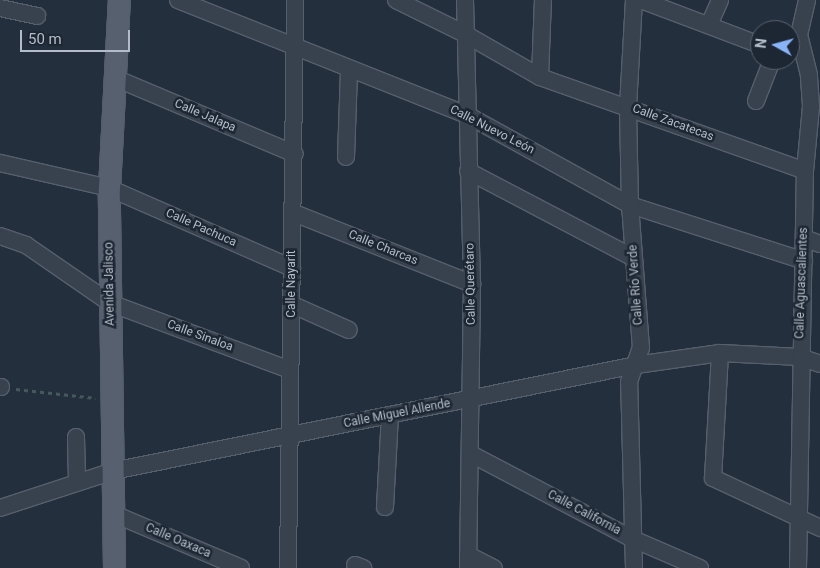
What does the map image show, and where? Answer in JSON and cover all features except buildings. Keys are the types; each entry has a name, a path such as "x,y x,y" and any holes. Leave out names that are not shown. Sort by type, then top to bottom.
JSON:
{"main road":[{"name":"Avenida Jalisco","path":"114,568 109,188 119,0"}],"street":[{"name":"Calle Nuevo León","path":"178,0 296,50 467,115 630,205 804,262"},
{"name":"Calle Nayarit","path":"288,568 295,154 295,0"},
{"name":"Calle Zacatecas","path":"396,0 465,34 540,77 805,171"},
{"name":"Calle Querétaro","path":"466,0 465,34 472,284 468,561"},
{"path":"540,77 543,0"},
{"name":"Calle Río Verde","path":"634,0 628,107 630,205 641,348 629,382 634,568"},
{"path":"641,0 750,41"},
{"path":"709,25 720,0"},
{"name":"Calle Aguascalientes","path":"800,31 807,0"},
{"path":"0,8 37,16"},
{"name":"Calle Aguascalientes","path":"798,568 800,357 805,171 811,106 800,69"},
{"path":"346,157 349,70"},
{"path":"756,101 768,70"},
{"name":"Calle Jalapa","path":"115,78 295,154"},
{"name":"Calle Pachuca","path":"0,163 109,188 292,268"},
{"path":"468,171 634,258"},
{"name":"Calle Charcas","path":"294,213 472,284"},
{"name":"Calle Sinaloa","path":"0,236 26,245 110,303 290,370"},
{"path":"804,238 820,244"},
{"path":"293,305 349,330"},
{"path":"720,353 713,478 820,528"},
{"name":"Calle Miguel Allende","path":"0,508 77,481 113,471 636,365 720,353 800,357 820,364"},
{"path":"385,507 390,415"},
{"path":"76,437 77,481"},
{"name":"Calle California","path":"471,454 633,539 700,568"},
{"name":"Calle Oaxaca","path":"114,514 241,568"},
{"path":"468,561 494,568"}],"path":[{"path":"0,387 112,400"}]}
